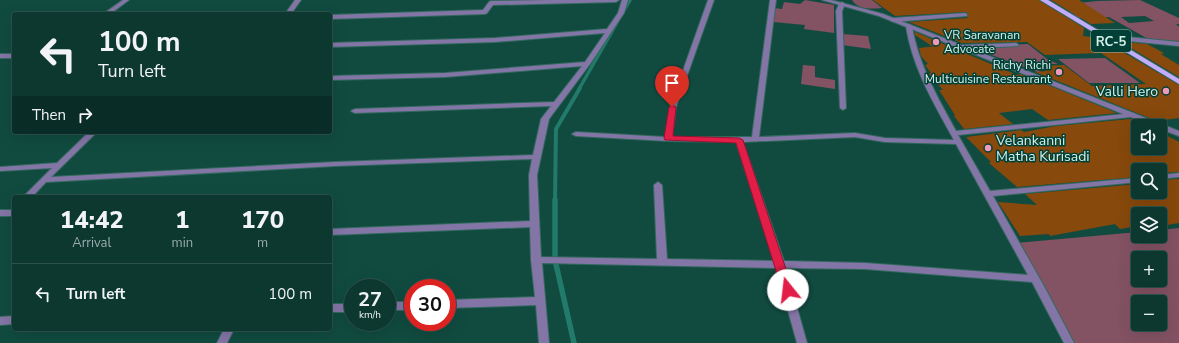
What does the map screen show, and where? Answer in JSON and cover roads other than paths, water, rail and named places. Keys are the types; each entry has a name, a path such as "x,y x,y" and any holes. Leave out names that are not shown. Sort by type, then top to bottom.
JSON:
{"main road":[{"name":"RC-5","path":"1043,0 1179,82"}],"street":[{"path":"109,12 126,0"},
{"path":"289,12 298,0"},
{"path":"332,17 485,12 491,4 539,1 616,0"},
{"path":"544,343 536,260 533,175 545,119 587,64 621,13 625,0"},
{"path":"668,138 672,107 711,0"},
{"path":"755,140 774,0"},
{"path":"826,0 881,15 1141,119"},
{"path":"842,4 838,11 843,108"},
{"path":"893,20 965,15"},
{"path":"909,26 910,39 933,94 958,142 1036,279 1069,343"},
{"path":"332,45 495,40 609,31"},
{"path":"1108,39 1128,39 1179,44"},
{"path":"961,47 1016,44"},
{"path":"0,56 12,56"},
{"path":"332,78 445,75 587,64"},
{"path":"355,111 557,104"},
{"path":"954,133 1131,115"},
{"path":"1167,129 1179,134"},
{"path":"29,195 91,134"},
{"path":"576,134 739,140 855,135 885,140 958,142"},
{"path":"739,140 780,264 802,343"},
{"path":"44,180 335,164 537,157"},
{"path":"0,169 59,165"},
{"path":"1167,176 1179,175"},
{"path":"988,194 1131,181"},
{"path":"658,185 662,262"},
{"path":"0,213 12,212"},
{"path":"332,232 534,224"},
{"path":"536,260 865,266 1036,279"},
{"path":"456,304 540,301"},
{"path":"332,308 344,308"},
{"path":"0,321 12,320"},
{"path":"222,343 228,331"}],"waterway":[{"path":"623,12 630,0"},
{"path":"579,89 618,21"},
{"path":"555,201 556,129 580,88"},
{"path":"555,201 555,260 574,343"}],"place":[{"name":"VR Saravanan Advocate","path":"936,42"},
{"name":"Richy Richi Multicuisine Restaurant","path":"1059,72"},
{"name":"Valli Hero","path":"1166,91"},
{"name":"Velankanni Matha Kurisadi","path":"988,148"}]}
